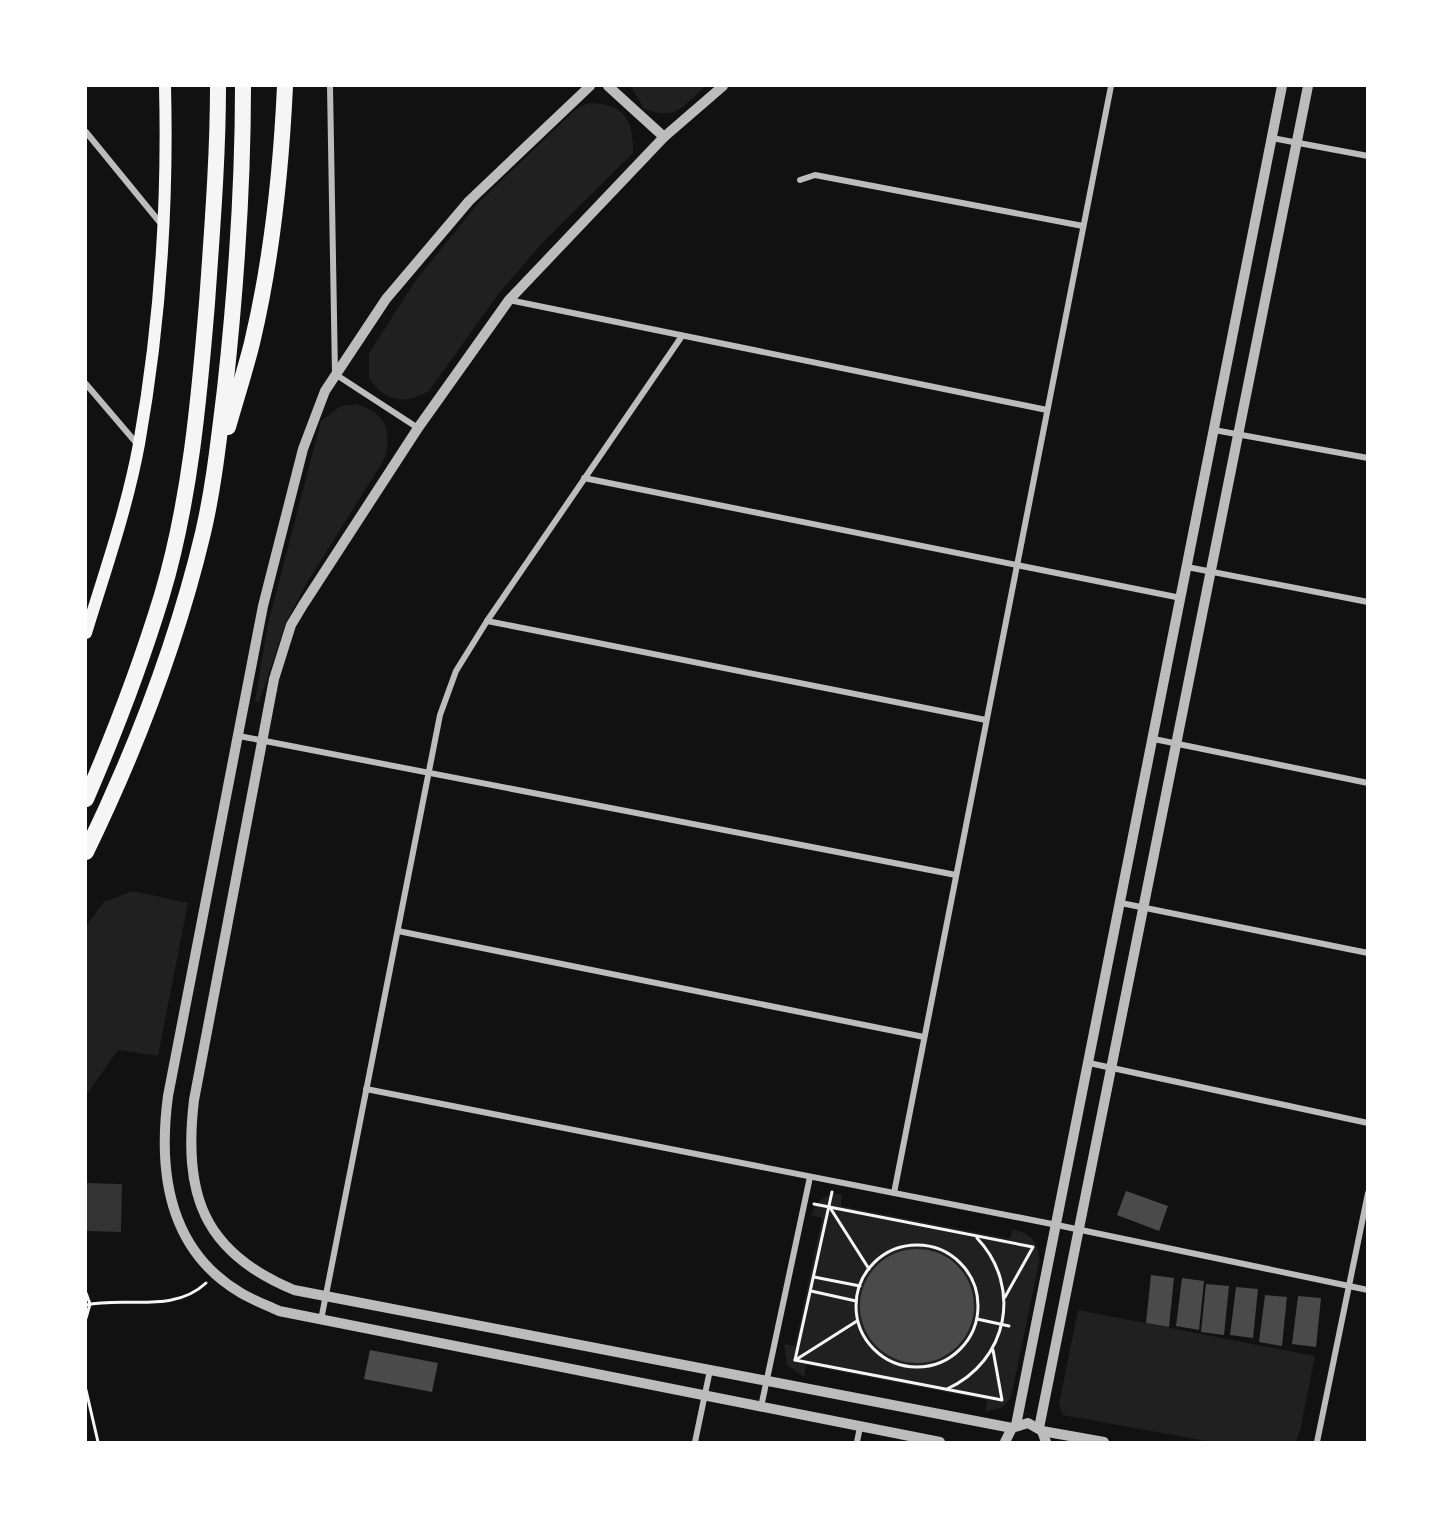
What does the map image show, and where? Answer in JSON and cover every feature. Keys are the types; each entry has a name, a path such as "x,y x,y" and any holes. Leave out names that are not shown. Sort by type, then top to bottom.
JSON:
{"highway":[{"path":"86,799 138,668 163,593 179,521 192,447 203,349 214,213 218,86"},
{"path":"215,474 239,228 243,86"},
{"path":"86,852 130,752 185,601 215,474 252,343 271,242 282,143 285,86"}],"main road":[{"path":"86,633 115,542 139,445 164,228 165,86"}],"street":[{"path":"335,374 330,88 336,86"},
{"path":"590,86 469,201 386,299 325,391 303,449 262,606 168,1095 163,1146 168,1191 176,1217 192,1245 216,1274 240,1293 279,1311 940,1443"},
{"path":"608,86 664,137"},
{"path":"723,86 664,137 509,300 418,428 291,625 274,680 194,1100 190,1146 191,1170 201,1206 214,1230 231,1252 255,1271 280,1284 325,1296 1014,1426 1028,1423 1040,1429 1104,1443"},
{"path":"894,1193 1111,86"},
{"path":"1005,1443 1014,1426 1057,1225 1282,86"},
{"path":"1046,1443 1040,1429 1308,86"},
{"path":"86,132 164,228"},
{"path":"1272,138 1368,156"},
{"path":"800,180 815,175 1083,226"},
{"path":"509,300 1047,410"},
{"path":"321,1320 447,689 487,621 682,336"},
{"path":"335,374 418,428"},
{"path":"86,384 139,445"},
{"path":"1214,430 1368,458"},
{"path":"584,478 1181,598"},
{"path":"1187,567 1368,602"},
{"path":"487,621 986,720"},
{"path":"239,735 956,875"},
{"path":"1154,739 1368,783"},
{"path":"1120,903 1368,953"},
{"path":"398,931 924,1037"},
{"path":"1089,1063 1368,1123"},
{"path":"366,1089 1057,1225 1368,1290"},
{"path":"761,1407 810,1177"},
{"path":"1317,1443 1368,1192"},
{"path":"695,1443 710,1369"},
{"path":"857,1443 860,1427"}],"path":[{"path":"795,1360 834,1182"},
{"path":"805,1202 1033,1247 1005,1297"},
{"path":"829,1206 869,1269"},
{"path":"946,1389 973,1374 993,1350 1003,1324 1005,1297 996,1264 976,1237"},
{"path":"930,1247 954,1258 972,1279 977,1299 977,1319 965,1343 944,1361 918,1367 898,1364 880,1354 863,1334 858,1321 856,1301 860,1286 869,1269 878,1259 903,1248 930,1247"},
{"path":"88,1305 139,1304 171,1300 195,1292 216,1274"},
{"path":"814,1276 860,1286"},
{"path":"810,1291 856,1301"},
{"path":"86,1293 88,1305 86,1318"},
{"path":"977,1319 1009,1326"},
{"path":"795,1360 858,1321"},
{"path":"795,1360 1002,1400 993,1350"},
{"path":"86,1390 98,1443"}],"shaded area":[{"path":"631,86 706,86 679,110 665,113 644,109"},
{"path":"589,103 611,106 619,110 629,123 633,153 544,241 499,293 429,391 403,399 396,399 382,392 369,378 369,353 416,280 480,201 576,109"},
{"path":"355,404 373,412 384,423 387,438 385,458 306,584 286,623 259,702 255,701 268,624 321,421 341,406"},
{"path":"132,891 188,903 158,1056 118,1050 86,1095 86,926 104,902"},
{"path":"86,1183 122,1184 121,1232 86,1231"},
{"path":"842,1194 841,1206 1010,1239 1013,1230 1019,1231 1034,1240 1039,1263 1011,1397 1003,1407 985,1412 987,1400 806,1365 804,1377 787,1365 784,1344 795,1346 822,1218 811,1215 823,1198"},
{"path":"1078,1310 1315,1356 1296,1441 1211,1442 1063,1415 1059,1404"}],"building":[{"path":"1126,1191 1168,1206 1159,1231 1117,1215"},
{"path":"917,1249 939,1253 957,1266 970,1284 974,1306 970,1328 957,1346 939,1359 917,1363 895,1359 877,1346 864,1328 860,1306 864,1284 877,1266 895,1253"},
{"path":"1151,1275 1174,1278 1169,1327 1146,1323"},
{"path":"1182,1278 1204,1281 1199,1330 1176,1326"},
{"path":"1206,1284 1229,1286 1224,1335 1201,1332"},
{"path":"1236,1287 1258,1289 1253,1338 1230,1335"},
{"path":"1265,1295 1287,1297 1282,1346 1259,1342"},
{"path":"1298,1296 1321,1298 1316,1347 1292,1344"},
{"path":"370,1350 438,1363 432,1392 364,1379"}]}
